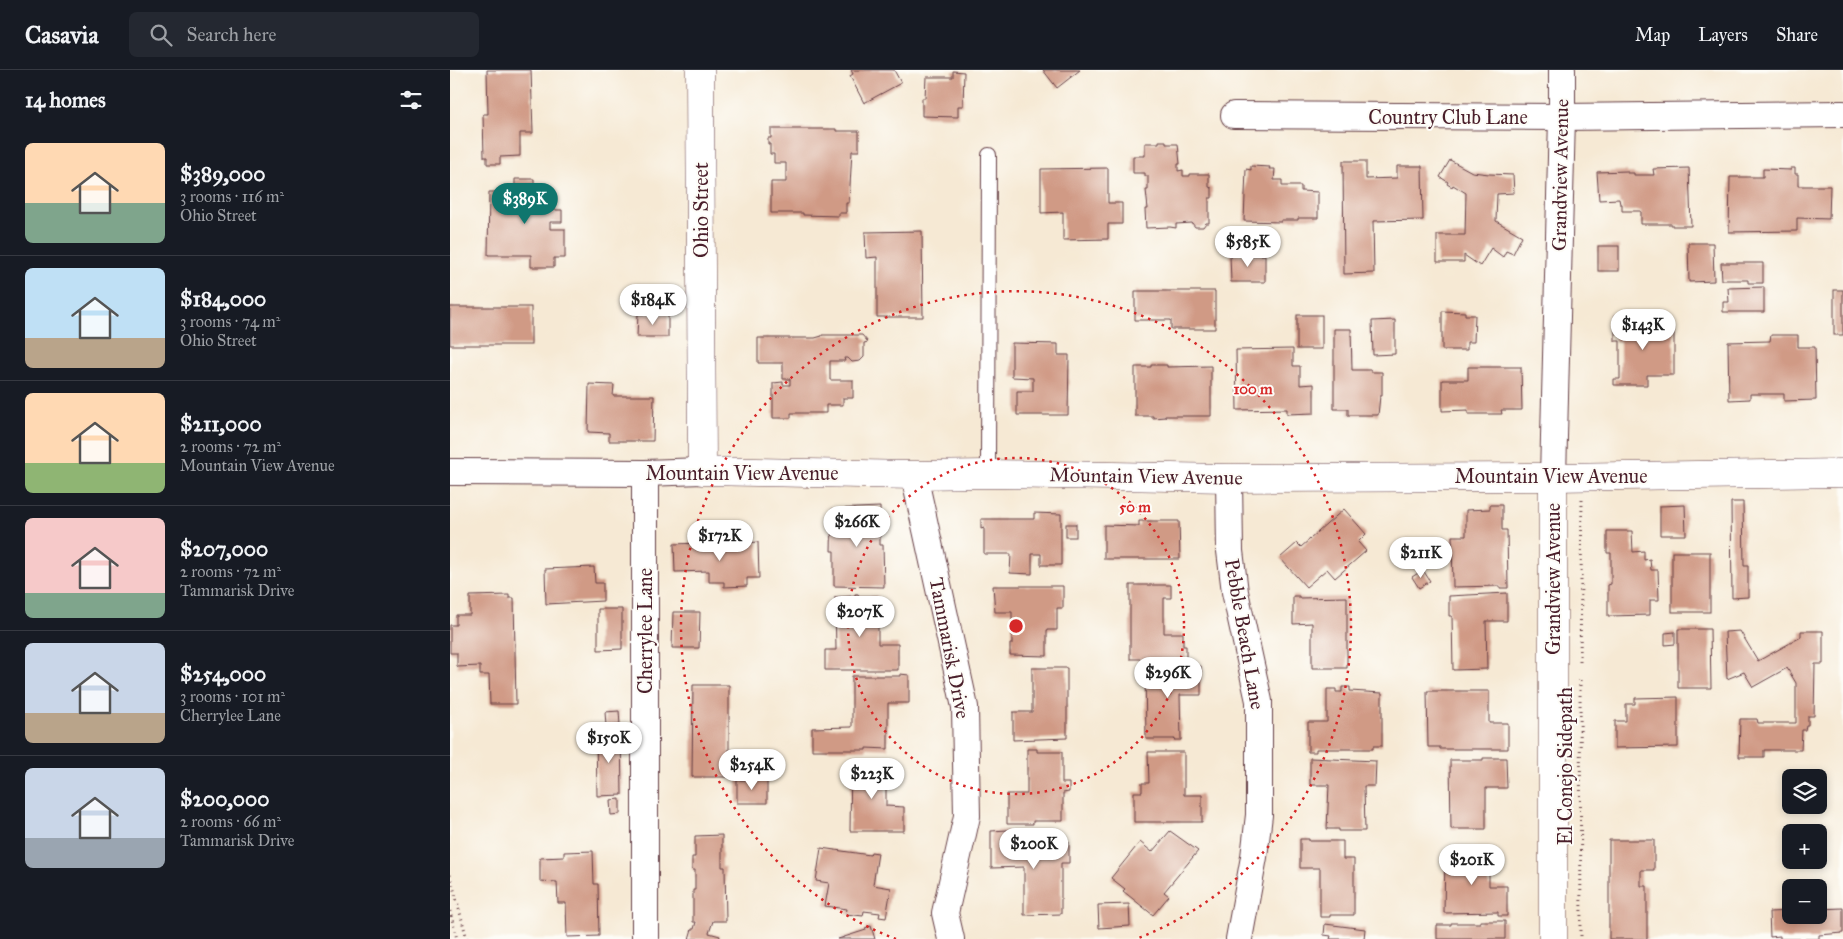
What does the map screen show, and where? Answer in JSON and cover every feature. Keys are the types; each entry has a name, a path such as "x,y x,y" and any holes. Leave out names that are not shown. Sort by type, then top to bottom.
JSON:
{"street":[{"name":"Ohio Street","path":"700,70 702,471"},
{"name":"Grandview Avenue","path":"1553,939 1553,477 1562,70"},
{"name":"Country Club Lane","path":"1234,115 1562,117 1843,114"},
{"name":"Mountain View Avenue","path":"450,472 645,473 702,471 1230,478 1843,474"},
{"name":"Cherrylee Lane","path":"645,473 645,939"},
{"name":"Tammarisk Drive","path":"914,475 965,707 967,816 945,913 951,939"},
{"name":"Pebble Beach Lane","path":"1230,478 1230,551 1235,592 1259,701 1259,815 1254,857 1238,939"}],"lane":[{"path":"988,474 989,155"}],"path":[{"name":"El Conejo Sidepath","path":"1580,667 1582,498"},
{"name":"El Conejo Sidepath","path":"1580,677 1581,939"},
{"path":"450,875 467,939"},
{"path":"450,911 457,939"}],"building":[{"path":"487,70 531,70 533,133 520,133 520,156 500,157 500,164 487,164 487,157 484,157 483,114 488,114"},
{"path":"851,70 894,70 901,83 864,103 850,76 853,74"},
{"path":"1043,70 1080,70 1057,88"},
{"path":"953,71 964,72 963,106 958,106 958,117 922,116 922,98 925,98 926,77 953,77"},
{"path":"771,129 859,131 859,151 852,151 849,203 846,203 846,213 839,213 839,216 771,213 771,182 786,182 786,163 774,163 774,154 770,154 768,138 771,138"},
{"path":"1159,141 1166,141 1166,144 1178,144 1180,164 1178,164 1178,171 1183,170 1183,176 1209,174 1209,187 1212,188 1212,198 1209,198 1209,223 1206,223 1203,227 1195,227 1192,223 1176,224 1176,228 1146,228 1145,209 1148,209 1146,190 1148,190 1148,176 1145,176 1145,173 1133,173 1133,156 1145,156 1145,143 1159,143"},
{"path":"1450,160 1472,172 1513,175 1514,193 1497,194 1496,221 1522,236 1513,254 1506,251 1503,257 1491,248 1480,266 1464,255 1464,262 1437,262 1437,235 1465,235 1466,193 1453,185 1452,187 1447,184 1448,182 1440,177"},
{"path":"1343,161 1366,161 1366,179 1397,178 1397,166 1422,166 1423,220 1373,221 1374,273 1344,274"},
{"path":"1251,166 1275,169 1274,180 1282,180 1282,186 1301,186 1301,191 1318,192 1318,218 1298,218 1298,220 1281,220 1281,222 1244,221 1246,169 1251,170"},
{"path":"1108,168 1108,203 1122,203 1122,224 1108,224 1108,239 1063,240 1063,212 1041,213 1041,169"},
{"path":"1689,168 1691,226 1641,224 1641,211 1622,211 1622,204 1620,204 1619,199 1599,200 1597,172 1627,171 1627,173 1634,173 1634,175 1654,175 1653,169"},
{"path":"1791,168 1795,168 1795,174 1798,174 1798,186 1830,186 1829,219 1797,218 1797,231 1729,232 1730,177 1763,177 1763,169 1791,170"},
{"path":"515,179 534,179 534,190 550,190 550,210 562,210 562,222 550,222 550,229 565,229 565,258 554,258 554,267 531,267 531,255 488,255 489,192 511,192 511,190 515,190"},
{"path":"922,231 923,317 877,317 877,257 866,258 865,232"},
{"path":"1688,243 1713,243 1714,281 1689,282"},
{"path":"1598,246 1619,246 1619,271 1598,271"},
{"path":"1230,255 1265,255 1265,282 1231,282"},
{"path":"1721,263 1763,263 1763,283 1748,283 1748,280 1722,280"},
{"path":"1764,287 1764,312 1723,312 1723,302 1729,302 1728,288"},
{"path":"1834,290 1843,290 1843,335 1834,335"},
{"path":"1135,291 1215,291 1215,329 1171,329 1171,320 1135,320"},
{"path":"450,307 531,307 531,345 450,345"},
{"path":"1442,311 1465,312 1465,315 1475,315 1474,342 1467,342 1467,350 1442,350"},
{"path":"638,314 668,314 668,337 637,337"},
{"path":"1297,315 1322,315 1322,349 1297,349"},
{"path":"1615,315 1641,315 1641,337 1648,337 1648,327 1674,328 1674,375 1647,375 1647,385 1614,385 1614,379 1620,379 1620,341 1615,341"},
{"path":"1395,320 1395,354 1373,355 1372,321"},
{"path":"1334,329 1351,329 1352,370 1382,372 1382,396 1380,396 1378,415 1348,415 1348,409 1334,409"},
{"path":"822,335 862,335 868,342 864,343 864,357 860,361 852,362 848,358 844,358 845,361 830,361 830,380 853,380 853,398 843,398 843,405 826,405 826,413 791,413 791,418 773,418 773,383 783,382 783,385 790,385 790,379 783,379 783,363 758,363 758,338 815,338"},
{"path":"1771,335 1798,335 1798,347 1815,347 1816,400 1784,401 1784,394 1750,394 1750,399 1729,400 1728,342 1770,341"},
{"path":"1012,343 1058,344 1058,355 1069,355 1068,415 1017,415 1017,391 1033,391 1033,378 1012,377"},
{"path":"1293,349 1293,366 1300,366 1300,385 1314,384 1314,413 1287,414 1287,409 1237,410 1236,350"},
{"path":"1151,365 1167,365 1167,367 1211,366 1211,416 1165,416 1153,418 1153,416 1135,416 1135,367 1151,367"},
{"path":"1468,367 1521,367 1522,410 1501,410 1502,414 1468,414 1468,410 1442,411 1442,380 1468,380"},
{"path":"589,384 614,385 613,396 654,396 653,441 609,441 609,433 588,432"},
{"path":"1731,502 1743,502 1744,566 1748,566 1748,597 1732,598"},
{"path":"1490,505 1502,505 1502,530 1507,530 1508,588 1500,588 1500,586 1453,587 1452,536 1466,536 1466,510 1490,509"},
{"path":"1685,505 1686,535 1660,535 1660,506"},
{"path":"880,507 880,545 883,545 884,587 834,586 834,551 831,551 832,509"},
{"path":"1344,509 1366,534 1358,542 1366,551 1335,578 1327,569 1306,587 1280,558 1297,543 1301,547"},
{"path":"1034,513 1061,514 1061,565 1041,565 1041,554 1032,554 1032,574 1010,573 1011,554 984,554 984,528 981,529 981,519 1034,519"},
{"path":"1139,521 1179,521 1180,559 1104,559 1104,525 1139,526"},
{"path":"1066,524 1076,524 1076,537 1066,537"},
{"path":"1607,531 1632,531 1633,552 1644,551 1644,560 1650,559 1651,570 1658,570 1659,600 1650,600 1650,615 1608,616 1611,553 1607,553"},
{"path":"758,542 759,578 747,578 747,586 724,587 724,582 709,582 709,571 675,572 674,544 701,543 701,547"},
{"path":"1672,552 1710,552 1710,612 1672,612"},
{"path":"594,567 595,583 603,583 603,601 546,604 545,569"},
{"path":"1423,570 1430,581 1419,588 1412,577"},
{"path":"1130,585 1171,585 1171,598 1164,598 1164,633 1183,633 1186,659 1130,659"},
{"path":"993,586 1063,586 1063,608 1057,608 1057,630 1047,630 1047,656 1010,655 1012,612 995,612"},
{"path":"1507,593 1507,621 1486,621 1487,669 1453,670 1452,616 1449,616 1449,596"},
{"path":"855,594 859,596 878,596 878,644 898,644 898,670 825,670 825,650 836,650 835,597 855,596"},
{"path":"509,595 509,598 514,598 516,704 490,704 489,675 480,675 480,666 457,667 457,653 450,653 450,625 456,625 456,615 470,615 470,596"},
{"path":"1293,596 1299,596 1299,598 1347,597 1347,668 1312,668 1312,623 1293,624"},
{"path":"598,609 622,609 622,649 598,650"},
{"path":"673,612 700,612 699,648 672,648"},
{"path":"1678,629 1710,629 1711,688 1678,688"},
{"path":"1740,631 1758,661 1801,637 1801,631 1823,631 1823,664 1815,664 1814,716 1808,716 1808,725 1806,725 1805,730 1802,730 1801,750 1764,750 1764,757 1739,757 1740,719 1757,719 1758,723 1796,723 1796,683 1787,668 1753,687 1744,672 1727,679 1725,632"},
{"path":"1675,632 1675,644 1665,645 1665,633"},
{"path":"1178,666 1201,666 1201,695 1180,695 1181,740 1146,739 1145,669 1178,668"},
{"path":"1032,668 1067,668 1067,738 1013,740 1013,712 1032,712"},
{"path":"900,674 909,675 909,703 888,703 888,749 812,750 812,728 852,727 852,676 900,676"},
{"path":"693,685 729,685 729,753 756,755 756,777 692,777"},
{"path":"1342,687 1350,687 1350,691 1382,693 1382,746 1373,746 1373,749 1316,749 1316,752 1308,752 1308,722 1327,722 1327,689 1336,689 1336,692 1342,692"},
{"path":"1427,691 1489,691 1489,723 1508,723 1508,749 1440,749 1440,747 1428,747"},
{"path":"1678,697 1678,747 1615,748 1615,721 1626,721 1626,704 1635,704 1635,698"},
{"path":"619,711 620,725 606,726 605,712"},
{"path":"596,732 621,732 622,795 597,796"},
{"path":"1027,749 1037,749 1037,752 1062,752 1062,783 1069,783 1069,792 1063,793 1063,821 1033,821 1033,824 1007,824 1007,794 1027,794"},
{"path":"1148,752 1184,752 1184,795 1202,795 1202,822 1134,822 1134,792 1142,792 1142,783 1149,783"},
{"path":"1310,758 1376,761 1375,786 1364,786 1365,831 1327,829 1329,785 1310,785"},
{"path":"1483,758 1506,758 1507,788 1486,788 1486,829 1451,829 1450,760 1483,760"},
{"path":"851,761 886,762 886,806 904,807 904,831 850,831"},
{"path":"767,779 767,803 737,803 737,780"},
{"path":"620,799 620,814 611,815 610,800"},
{"path":"1008,830 1008,841 1069,842 1069,863 1061,863 1061,914 1024,915 1024,867 991,868 991,831"},
{"path":"1170,831 1198,851 1164,892 1169,896 1153,915 1123,891 1125,889 1111,878 1140,842 1152,852"},
{"path":"722,835 722,867 725,867 726,921 713,921 709,933 720,936 719,939 689,939 696,922 693,922 695,870 692,870 692,857 695,857 695,836"},
{"path":"1300,839 1309,839 1309,841 1343,841 1343,859 1354,859 1354,915 1320,917 1320,868 1300,868"},
{"path":"1609,840 1654,840 1654,870 1641,870 1641,886 1647,886 1647,939 1609,939"},
{"path":"821,848 870,855 871,852 878,853 873,885 891,888 886,918 879,917 880,913 864,911 863,916 846,914 847,909 825,906 829,883 816,881"},
{"path":"593,851 594,884 598,884 599,936 567,937 566,903 558,903 557,882 540,881 540,858 564,857 564,852"},
{"path":"1482,852 1489,853 1489,886 1507,886 1507,916 1498,916 1498,912 1444,913 1445,855 1482,855"},
{"path":"1129,904 1130,926 1099,928 1098,905"},
{"path":"1843,908 1843,933 1819,935 1819,939 1780,939 1780,936 1770,937 1769,912 1782,911 1782,924 1827,924 1827,909"},
{"path":"1480,921 1505,921 1505,939 1437,939 1437,925 1480,923"},
{"path":"1325,924 1365,929 1364,939 1330,939 1331,936 1324,935"},
{"path":"871,926 875,939 838,939 866,930 865,928"}]}
